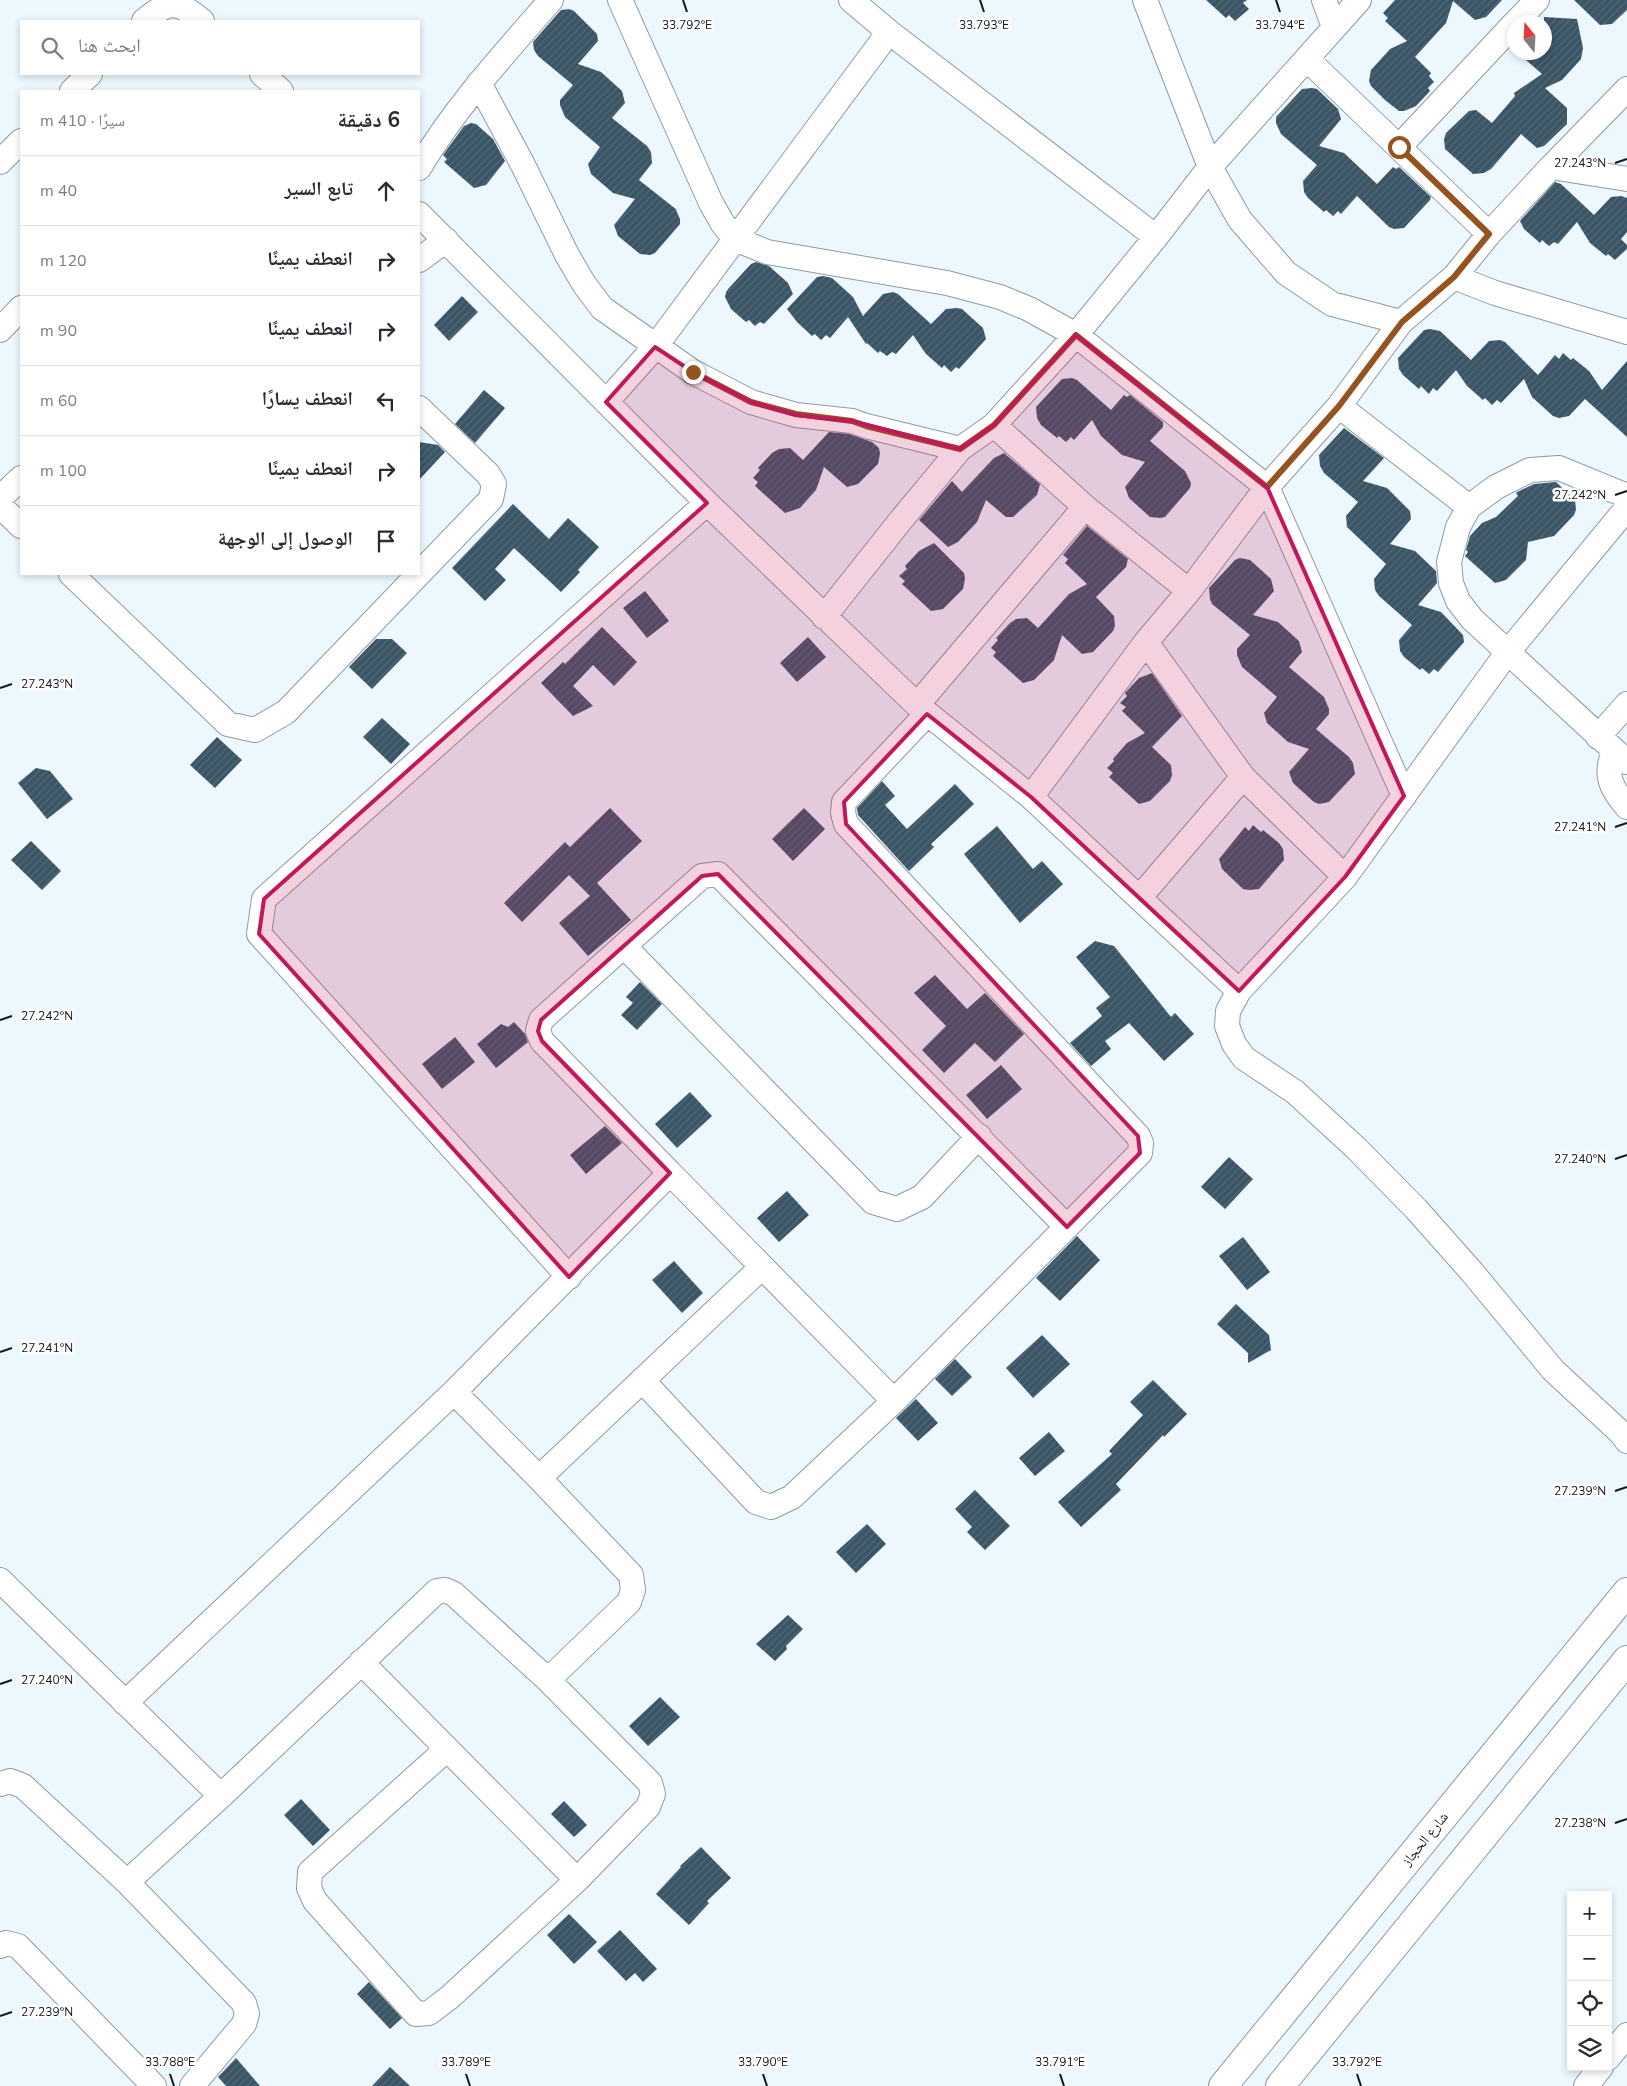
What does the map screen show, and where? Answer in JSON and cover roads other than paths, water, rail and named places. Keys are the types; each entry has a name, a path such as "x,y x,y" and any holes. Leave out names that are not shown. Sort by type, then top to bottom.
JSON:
{"main road":[{"name":"شارع الحجاز","path":"1223,2086 1627,1592"},
{"path":"1280,2086 1627,1660"}],"street":[{"path":"420,166 439,134 479,83 551,0"},
{"path":"620,0 711,203 722,224 735,238 767,252 947,283 1000,297 1030,308 1076,335 1267,487 1404,796"},
{"path":"851,0 889,32 1156,238"},
{"path":"1145,0 1210,167 1240,220 1286,272 1332,304 1402,322"},
{"path":"1324,0 1334,27"},
{"path":"824,617 960,449 994,425 1076,335 1156,238 1210,167 1359,0"},
{"path":"1523,15 1537,0"},
{"path":"145,20 157,9 170,3 186,7 201,20"},
{"path":"606,402 654,347 889,32"},
{"path":"1399,147 1507,32"},
{"path":"1307,59 1489,234"},
{"path":"73,90 89,75"},
{"path":"263,75 280,90"},
{"path":"479,83 567,255 584,284 602,308 654,347 693,372 751,402 796,414 852,421 960,449"},
{"path":"1032,797 1146,642 1189,591 1267,487 1339,406 1402,322 1454,277 1489,234 1627,89"},
{"path":"0,162 20,142"},
{"path":"1551,167 1627,179"},
{"path":"420,215 707,503 922,710 1032,797 1239,991"},
{"path":"420,259 446,240"},
{"path":"1454,277 1495,294 1627,332"},
{"path":"0,330 20,309"},
{"path":"1339,406 1469,507"},
{"path":"420,409 488,474 494,484 491,499 420,573"},
{"path":"994,425 1085,507 1189,591"},
{"path":"1613,750 1472,619 1458,601 1451,583 1449,562 1458,528 1469,507 1496,487 1530,470 1559,468 1627,496"},
{"path":"0,498 20,479"},
{"path":"569,1277 259,934 260,916 264,899 707,503"},
{"path":"0,506 20,525"},
{"path":"642,1380 756,1502 771,1507 792,1497 894,1401 1140,1153 1141,1143 1138,1136 846,824 842,813 844,802 922,710 1085,507"},
{"path":"1627,508 1507,653 1345,877 1239,991 1228,1011 1226,1026 1234,1044 1244,1058 1295,1092 1357,1149 1416,1209 1472,1272 1553,1370 1621,1433 1627,1441"},
{"path":"72,575 228,724 255,730 286,712 418,575"},
{"path":"1146,642 1243,777 1345,877"},
{"path":"1627,704 1608,773 1615,791 1627,807"},
{"path":"1140,897 1243,777"},
{"path":"894,1401 542,1041 538,1031 541,1020 702,876 718,874 1067,1227"},
{"path":"624,946 873,1202 897,1209 922,1197 979,1136"},
{"path":"125,1703 454,1392 670,1173"},
{"path":"539,1478 762,1267"},
{"path":"454,1392 631,1575 633,1590 629,1602 548,1680"},
{"path":"0,1580 221,1796"},
{"path":"127,1882 221,1796 437,1591 445,1590 454,1594 548,1680 650,1783 653,1794 648,1807 577,1880 450,1997 429,2013 416,2014 315,1901 309,1888 310,1872 447,1749"},
{"path":"361,1662 577,1880"},
{"path":"0,1784 10,1781 23,1786 127,1882 244,2003 247,2014 244,2024 192,2086"},
{"path":"0,1946 6,1943 18,1946 154,2086"},
{"path":"1612,2053 1627,2035"},
{"path":"1586,2086 1598,2071"}]}
